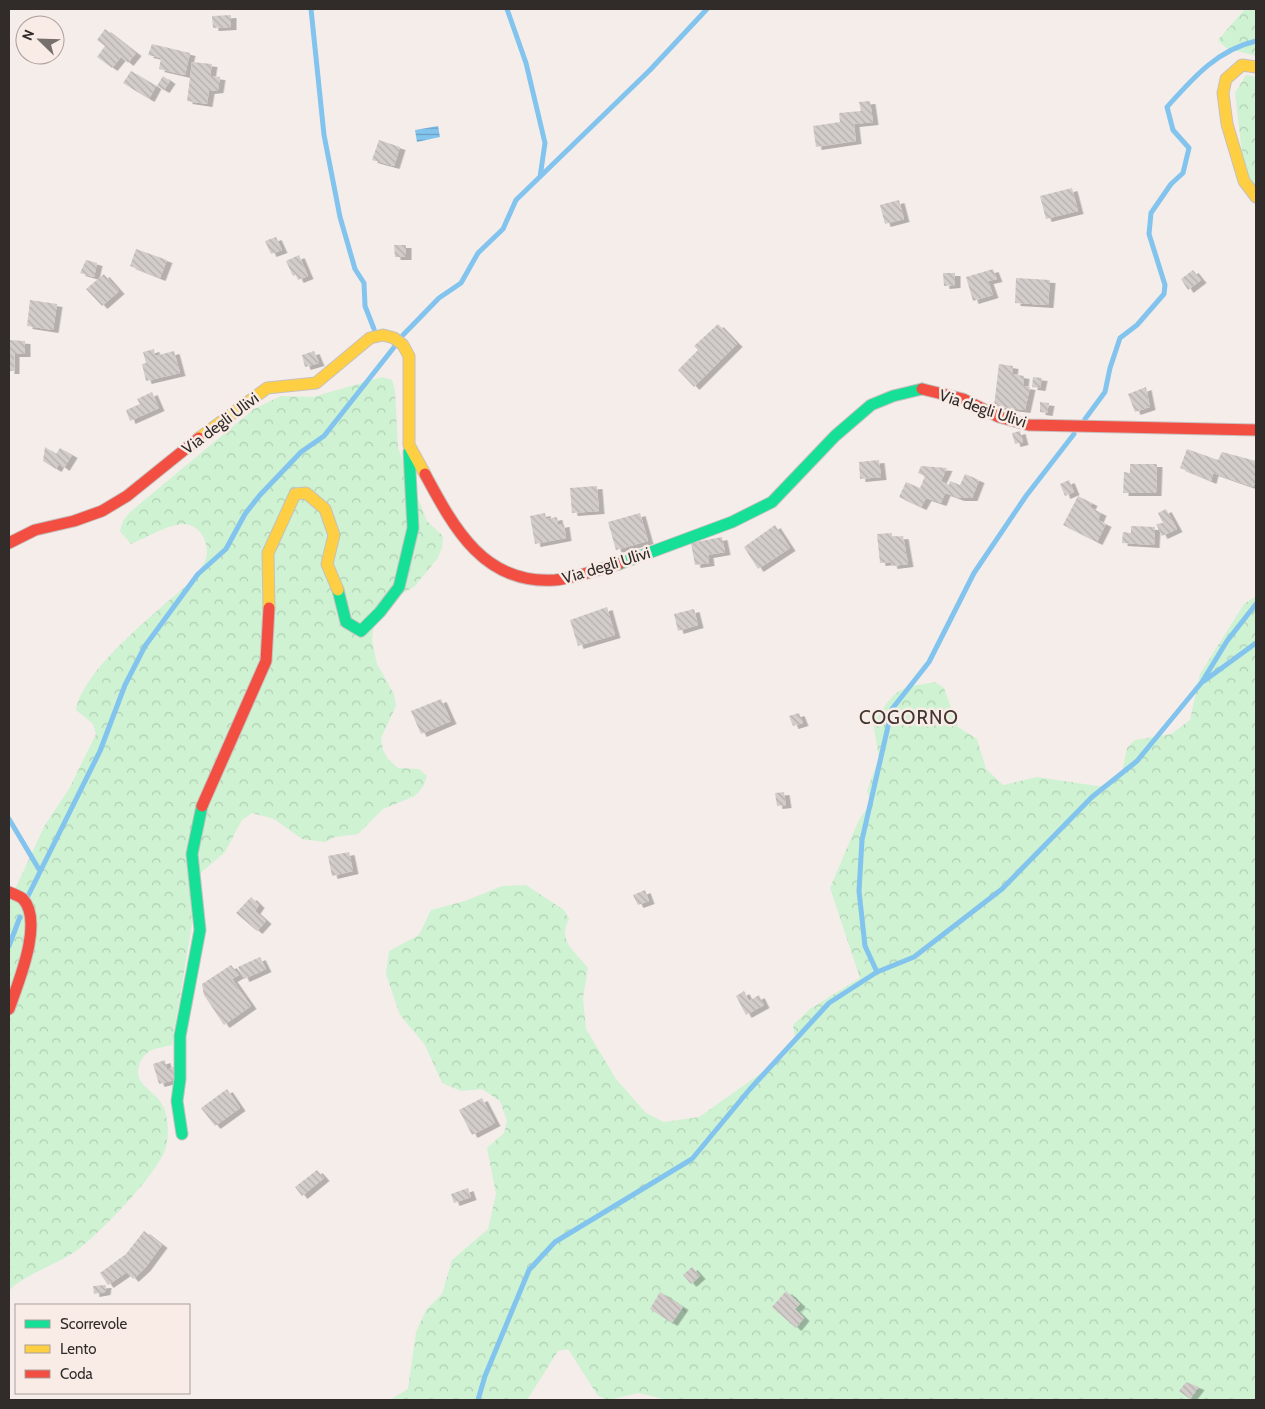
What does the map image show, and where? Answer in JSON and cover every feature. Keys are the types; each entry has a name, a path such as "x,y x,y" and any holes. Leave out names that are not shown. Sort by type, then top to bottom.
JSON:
{"street":[{"path":"1256,67 1242,65 1226,79 1222,93 1227,124 1244,181 1256,197"},
{"name":"Via degli Ulivi","path":"9,543 35,530 74,521 102,511 127,496 202,436 267,388 316,383 370,338 378,335 394,337 406,348 409,356 409,445 450,521 482,559 507,574 533,580 556,580 629,561 732,522 772,502 836,436 871,405 893,396 920,389 963,399 999,417 1029,425 1256,430"},
{"path":"182,1134 177,1101 180,1079 180,1036 200,930 192,854 201,808 266,661 269,610 268,552 286,509 295,494 306,493 325,509 334,535 327,564 337,584 346,622 361,631 380,612 398,587 413,528 409,445"},
{"path":"9,892 19,893 26,900 31,914 29,942 9,1009"}],"green space":[{"path":"1245,9 1256,9 1256,56 1226,48 1218,40"},
{"path":"1246,75 1256,77 1256,190 1244,171 1235,93"},
{"path":"382,377 392,380 395,390 398,448 427,521 443,536 442,548 437,559 414,587 403,593 373,629 372,641 377,664 394,694 396,706 381,738 383,750 388,759 398,768 419,769 427,776 423,787 415,796 383,809 358,834 335,837 325,842 302,839 274,819 252,813 242,820 225,852 190,882 192,924 172,1045 155,1049 146,1054 141,1061 138,1071 142,1083 159,1099 165,1111 168,1128 165,1150 160,1161 140,1188 90,1240 72,1254 17,1283 9,1290 9,902 45,825 69,789 96,734 93,724 76,710 82,693 107,658 191,581 203,565 207,554 206,543 201,533 188,525 183,524 170,527 131,544 120,531 123,521 130,512 254,409 281,396 313,397"},
{"path":"1256,596 1256,1400 668,1400 638,1393 609,1400 598,1396 568,1349 558,1351 527,1400 390,1400 408,1389 416,1332 426,1310 442,1294 452,1260 488,1229 496,1194 487,1148 504,1133 507,1121 500,1101 482,1089 461,1091 442,1083 425,1045 400,1015 386,974 389,951 419,935 431,910 465,901 502,886 526,885 564,910 569,919 565,934 566,940 588,968 583,998 586,1029 616,1079 646,1113 664,1122 699,1117 784,1057 795,1037 793,1025 810,1009 860,978 830,888 858,822 871,802 867,791 879,757 873,724 892,697 903,689 921,684 935,682 944,688 958,727 977,739 986,769 1003,785 1037,777 1104,787 1122,772 1127,748 1135,740 1171,734 1190,720 1200,674 1244,604"}],"water":[{"path":"438,126 440,137 417,142 415,130"}],"building":[{"path":"231,15 231,27 213,28 212,16"},
{"path":"105,29 136,53 128,63 121,57 112,68 97,57 105,46 97,40"},
{"path":"152,44 190,53 185,75 159,69 161,58 148,55"},
{"path":"192,62 212,64 210,76 220,77 218,90 209,91 207,104 187,101"},
{"path":"131,71 156,86 149,99 123,83"},
{"path":"163,76 170,81 164,90 157,86"},
{"path":"870,101 873,122 854,124 856,141 816,147 813,126 840,122 839,113 861,111 859,102"},
{"path":"379,140 400,147 394,166 372,160"},
{"path":"1072,188 1078,211 1046,219 1040,196"},
{"path":"899,200 904,219 885,224 880,205"},
{"path":"276,237 282,250 271,254 265,241"},
{"path":"394,245 406,245 406,257 395,257"},
{"path":"136,249 167,260 160,278 130,266"},
{"path":"299,255 308,276 298,280 296,275 293,276 286,261"},
{"path":"86,260 97,263 94,277 80,273"},
{"path":"993,269 997,279 988,281 993,295 973,301 966,277"},
{"path":"1193,270 1201,280 1188,290 1181,279"},
{"path":"943,273 955,273 955,285 944,286"},
{"path":"104,274 119,291 102,306 86,289"},
{"path":"1016,278 1050,280 1048,305 1015,303"},
{"path":"30,300 57,304 53,330 27,326"},
{"path":"718,324 737,344 694,387 678,370 698,350 694,346"},
{"path":"9,340 25,341 25,354 14,354 14,371 9,371"},
{"path":"154,349 155,356 174,351 180,373 146,381 142,364 146,363 143,352"},
{"path":"314,351 319,363 305,367 302,355"},
{"path":"999,364 1013,366 1012,374 1024,376 1023,386 1030,387 1025,410 994,406"},
{"path":"1033,377 1042,378 1040,388 1032,387"},
{"path":"1146,387 1150,407 1135,412 1128,394"},
{"path":"152,392 159,408 130,421 126,410 140,404 137,399"},
{"path":"1040,402 1049,403 1047,413 1040,412"},
{"path":"1020,431 1023,442 1015,444 1012,433"},
{"path":"45,447 56,454 60,448 72,455 64,468 59,464 56,469 43,461"},
{"path":"1187,449 1218,460 1222,452 1256,461 1256,481 1253,487 1213,473 1211,481 1180,468"},
{"path":"879,460 881,477 860,479 859,462"},
{"path":"1130,464 1157,464 1156,493 1123,493 1124,472 1130,473"},
{"path":"921,466 947,468 941,481 949,485 950,481 960,485 965,474 979,480 972,498 959,498 945,493 941,503 926,498 921,507 899,497 906,482 920,488 925,476 918,473"},
{"path":"1069,480 1074,492 1065,496 1060,484"},
{"path":"597,486 599,511 572,513 570,488"},
{"path":"1078,496 1092,503 1090,507 1101,513 1098,520 1106,524 1097,542 1063,525"},
{"path":"1166,509 1177,529 1162,536 1156,524 1163,523 1158,513"},
{"path":"545,513 546,519 557,517 558,525 564,524 566,538 535,544 530,516"},
{"path":"640,513 648,541 616,550 608,522"},
{"path":"775,525 790,548 758,569 744,547"},
{"path":"1131,526 1155,527 1154,545 1122,543 1123,532 1131,533"},
{"path":"892,533 892,537 903,536 908,564 892,566 891,562 880,563 877,534"},
{"path":"722,537 725,552 708,555 709,563 695,565 691,543"},
{"path":"607,607 615,635 578,646 570,620"},
{"path":"694,609 698,625 678,631 674,614"},
{"path":"441,699 451,721 421,734 411,711"},
{"path":"799,713 803,723 793,726 789,716"},
{"path":"784,792 786,805 777,806 775,793"},
{"path":"349,852 353,871 332,876 328,856"},
{"path":"645,890 649,901 638,905 633,895"},
{"path":"251,897 259,905 255,911 266,921 257,931 236,913"},
{"path":"260,957 266,969 244,979 238,967"},
{"path":"231,965 239,975 232,979 251,1006 224,1025 204,995 202,984"},
{"path":"744,991 749,1001 759,995 764,1005 746,1015 736,996"},
{"path":"165,1060 167,1070 175,1066 178,1079 159,1084 153,1064"},
{"path":"227,1089 240,1108 215,1126 201,1108"},
{"path":"482,1098 495,1123 472,1135 459,1110"},
{"path":"317,1170 324,1178 302,1196 295,1187"},
{"path":"468,1188 471,1197 454,1203 451,1194"},
{"path":"144,1231 162,1245 145,1268 133,1279 127,1272 108,1285 100,1273 126,1254"},
{"path":"692,1267 700,1276 691,1284 683,1275"},
{"path":"106,1285 105,1292 94,1294 93,1286"},
{"path":"786,1291 800,1304 795,1309 804,1318 796,1328 772,1307"},
{"path":"660,1292 683,1307 672,1323 650,1309"},
{"path":"1186,1382 1199,1387 1190,1399 1179,1391"}],"waterway":[{"path":"311,9 324,135 340,217 355,269 364,283 365,306 374,329"},
{"path":"507,9 526,63 545,143 540,177"},
{"path":"403,335 439,298 461,283 478,253 503,229 516,200 650,70 707,9"},
{"path":"1085,419 1105,392 1110,368 1120,338 1137,325 1164,294 1165,285 1149,234 1151,213 1171,184 1183,173 1189,148 1173,130 1167,107 1207,66 1229,51 1256,41"},
{"path":"28,896 100,751 125,685 145,646 198,574 226,549 245,514 260,495 301,452 324,436 395,346"},
{"path":"877,972 865,946 859,891 862,840 892,709 929,662 974,573 1026,496 1074,434"},
{"path":"478,1400 485,1376 529,1270 555,1242 692,1159 750,1089 829,1003 877,972 914,957 1002,889 1092,797 1137,761 1202,682 1227,641 1256,604"},
{"path":"1204,681 1256,643"},
{"path":"9,819 40,871"},
{"path":"9,946 20,917"}],"traffic: fast":[{"path":"619,564 732,522 772,502 835,436 871,405 893,396 922,389"},
{"path":"338,590 346,622 361,631 380,612 399,587 413,528 409,452"},
{"path":"182,1134 177,1101 180,1079 180,1036 200,930 192,854 202,806"}],"traffic: slow":[{"path":"1256,67 1242,65 1226,79 1223,93 1227,124 1244,181 1256,197"},
{"path":"199,438 267,388 316,383 370,338 383,335 394,338 403,345 409,356 409,445 425,474"},
{"path":"269,608 268,553 295,494 306,493 325,509 334,535 327,564 338,590"}],"traffic: jam":[{"path":"922,389 963,399 999,417 1029,425 1256,430"},
{"path":"9,543 35,530 74,521 102,511 127,496 199,438"},
{"path":"425,474 460,533 490,563 509,573 530,579 555,580 619,564"},
{"path":"202,806 266,661 269,608"},
{"path":"9,892 23,899 29,909 31,922 30,937 23,969 9,1009"}],"district":[{"name":"COGORNO","path":"909,717"}]}
